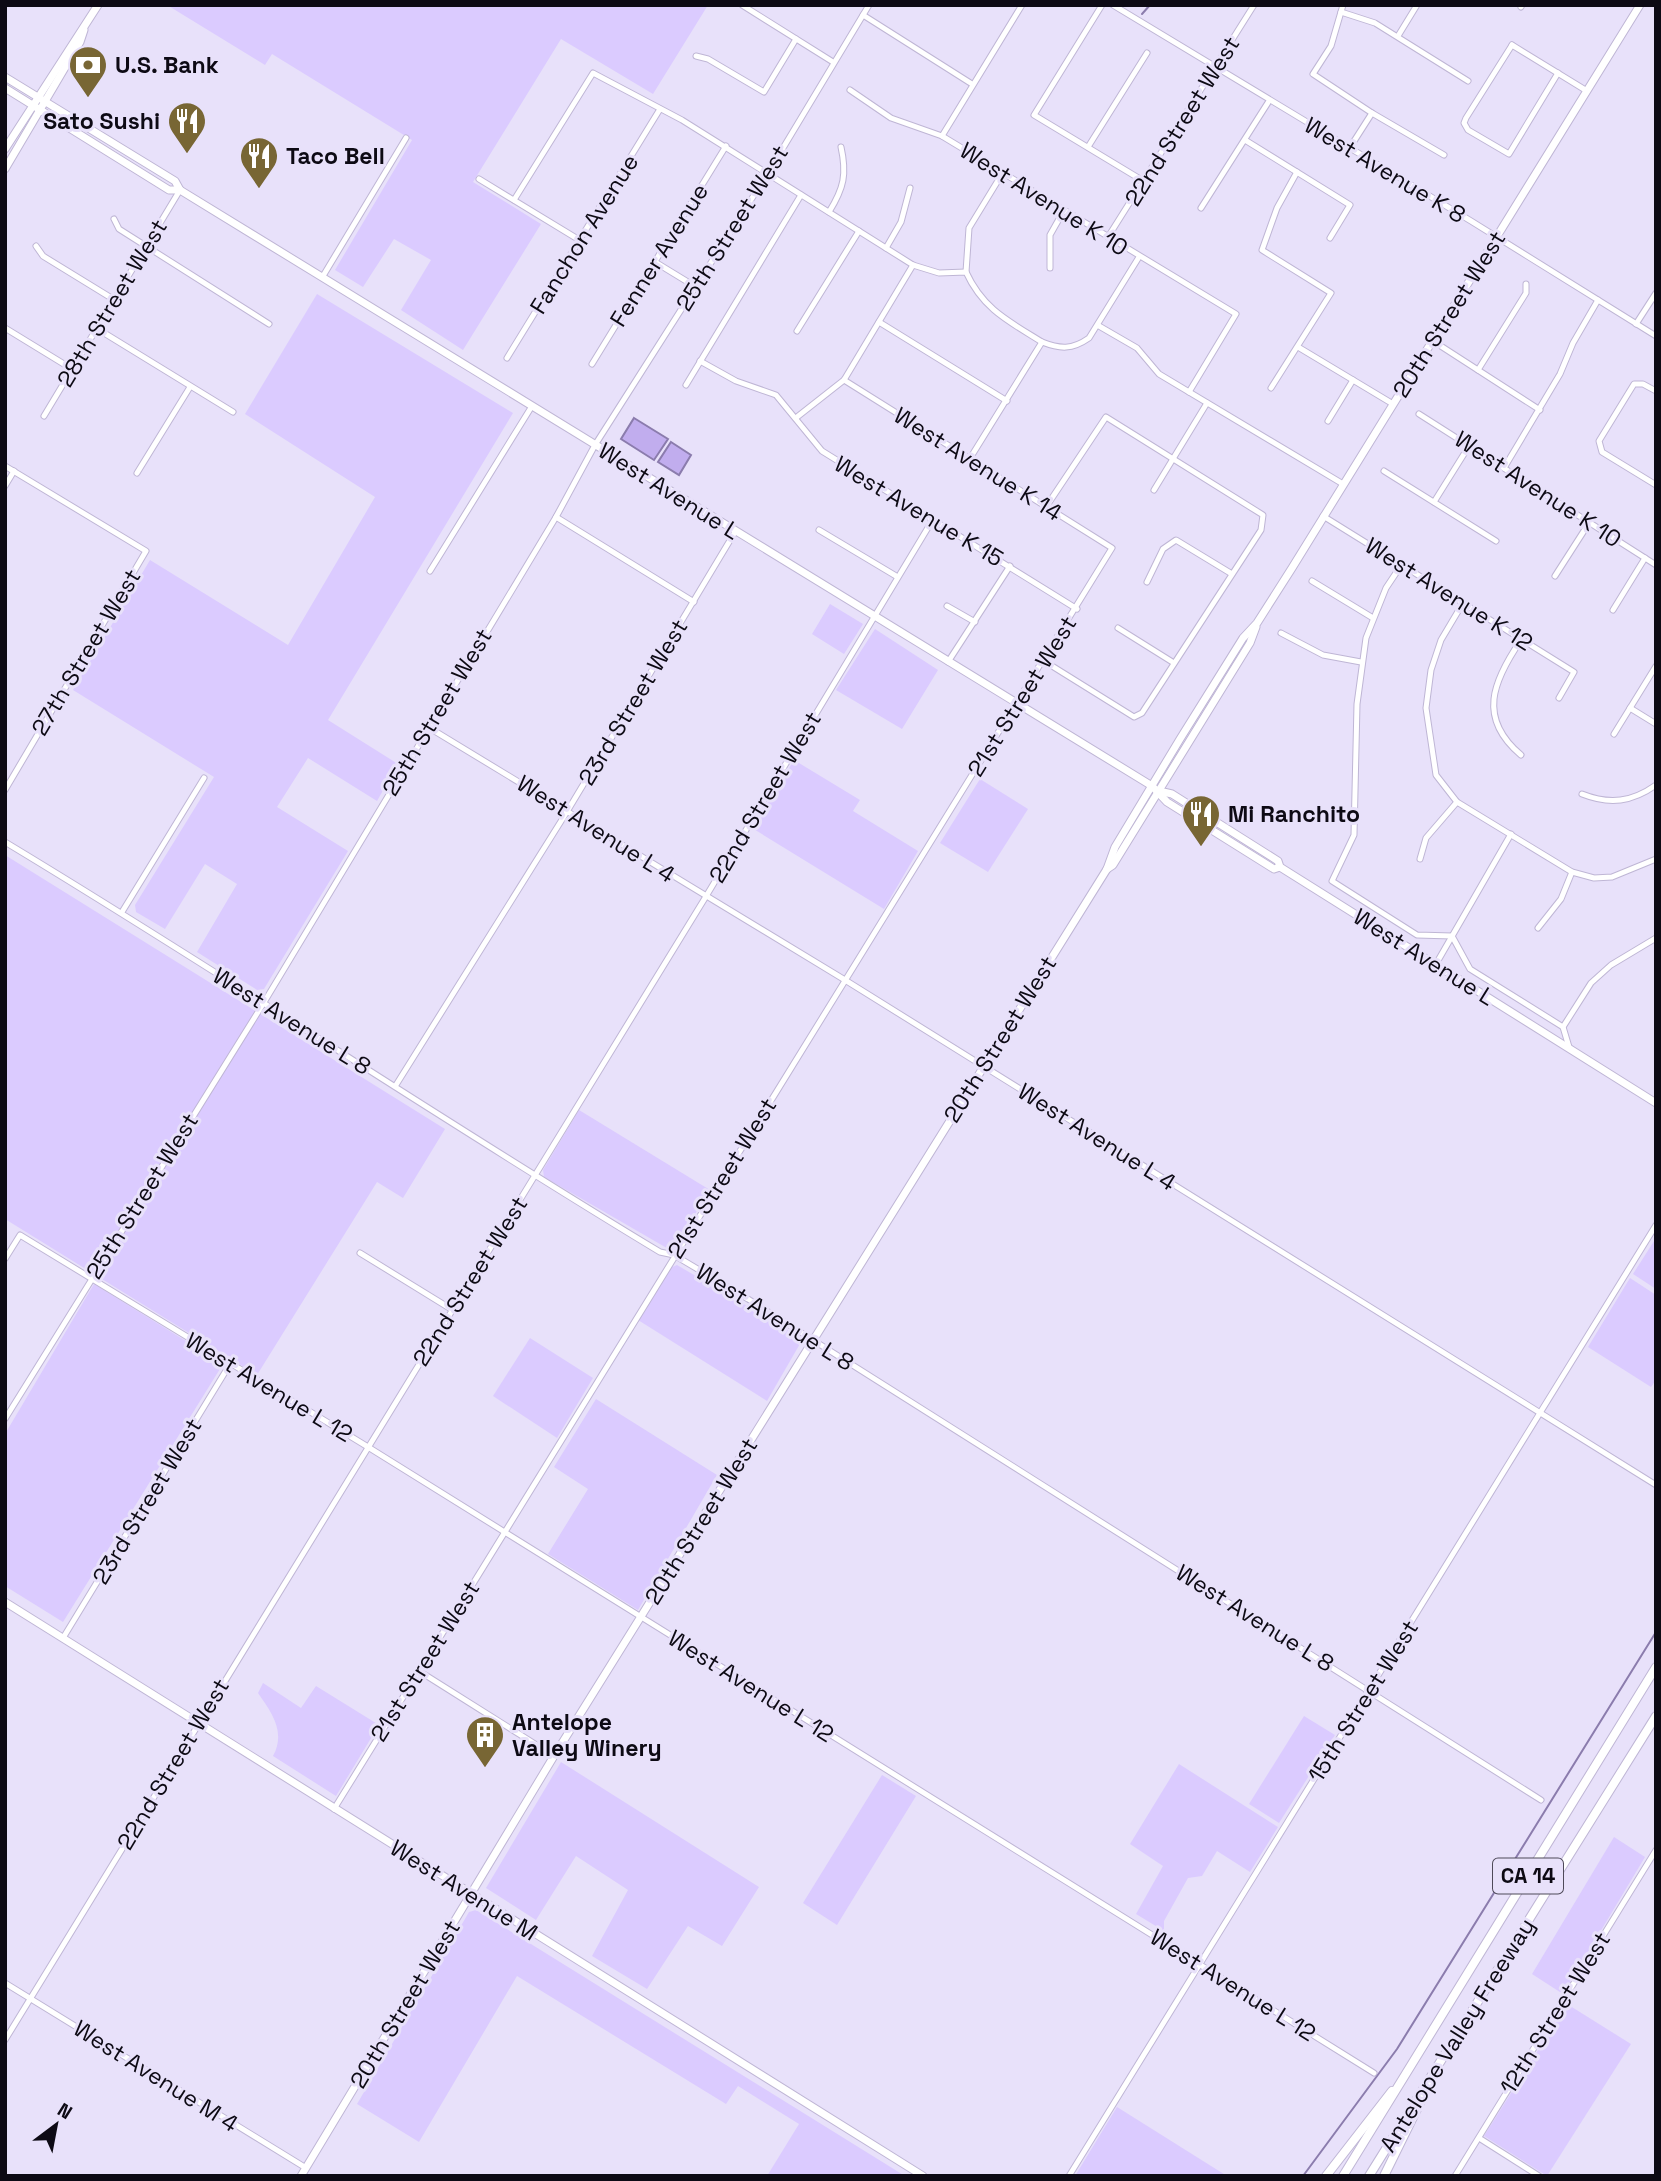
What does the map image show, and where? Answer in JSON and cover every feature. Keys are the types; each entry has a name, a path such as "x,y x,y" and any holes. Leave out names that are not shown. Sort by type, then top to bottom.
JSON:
{"highway":[{"name":"Antelope Valley Freeway","path":"1343,2176 1656,1667"},
{"name":"Antelope Valley Freeway","path":"1370,2176 1656,1716"},
{"path":"1384,2176 1444,2056"},
{"path":"1326,2176 1383,2099 1399,2084"}],"main road":[{"path":"5,149 98,5"},
{"name":"20th Street West","path":"301,2176 554,1756 1107,869 1115,847 1155,789 1243,638 1257,623 1640,5"},
{"path":"5,169 80,42 85,26"},
{"name":"West Avenue L","path":"5,77 175,181 180,190 735,532 1155,789 1172,794 1278,861 1280,867 1656,1103"},
{"name":"West Avenue L","path":"5,88 169,190 180,190"},
{"name":"West Avenue M","path":"5,1602 923,2176"}],"street":[{"path":"742,5 833,62"},
{"name":"25th Street West","path":"5,1419 263,1004 555,517 595,445 768,173 869,5"},
{"path":"942,136 1022,5"},
{"path":"1102,5 1034,114 1145,182"},
{"name":"West Avenue K 8","path":"1113,5 1215,69 1497,236 1656,336"},
{"name":"22nd Street West","path":"1108,237 1254,5"},
{"path":"1398,36 1417,5"},
{"path":"1444,155 1372,113 1313,74 1331,46 1342,8 1398,36 1468,81"},
{"path":"863,15 972,83"},
{"path":"696,55 708,59 764,92 796,39"},
{"path":"1558,73 1509,154 1468,130 1464,122 1466,118 1511,45 1558,73 1587,91"},
{"path":"1088,147 1147,52"},
{"path":"514,200 593,73 726,146 913,265 939,273 966,272"},
{"name":"West Avenue K 10","path":"850,90 891,117 942,136 1063,212 1236,314 1189,392"},
{"path":"1201,208 1269,101"},
{"name":"Fanchon Avenue","path":"507,358 660,109"},
{"path":"1349,149 1372,113"},
{"path":"323,276 405,138"},
{"path":"1245,140 1350,205 1330,238"},
{"name":"Fenner Avenue","path":"592,364 726,146"},
{"path":"830,212 841,193 846,173 841,147"},
{"path":"1271,388 1331,293 1262,250 1276,208 1297,172"},
{"path":"1003,174 969,228 966,272 975,293 995,312 1042,342 1057,348 1077,346 1099,326 1139,257"},
{"path":"479,179 581,241"},
{"path":"886,248 901,222 910,188"},
{"name":"28th Street West","path":"44,416 180,190"},
{"path":"686,385 801,195"},
{"path":"1051,268 1050,235 1063,212"},
{"path":"114,219 119,229 270,324"},
{"path":"797,331 859,231"},
{"path":"36,246 43,256 113,299"},
{"path":"655,262 696,287"},
{"path":"797,417 844,380 913,265"},
{"path":"1478,370 1526,293 1527,284"},
{"path":"1636,324 1656,293"},
{"path":"1504,468 1540,410 1598,300"},
{"path":"879,322 1007,401"},
{"path":"1099,326 1137,348 1159,374 1343,484"},
{"path":"5,328 72,369"},
{"path":"96,328 233,412"},
{"path":"1433,341 1540,410"},
{"path":"969,460 1042,342"},
{"path":"1298,347 1393,404"},
{"name":"West Avenue K 15","path":"701,361 736,381 776,395 797,417 822,451 1077,608"},
{"name":"West Avenue K 14","path":"844,380 1112,548"},
{"path":"1328,421 1353,380"},
{"path":"1656,391 1639,383 1634,384 1599,441 1602,452 1656,485"},
{"path":"137,473 190,387"},
{"path":"1154,489 1207,403"},
{"path":"430,571 532,406"},
{"name":"West Avenue K 10","path":"1419,414 1656,565"},
{"path":"1044,662 1134,717 1142,713 1261,530 1263,515 1106,417 1046,507"},
{"path":"1434,502 1469,446"},
{"path":"5,466 14,471 5,486"},
{"name":"27th Street West","path":"5,790 146,551 14,471"},
{"path":"1384,471 1496,541"},
{"name":"West Avenue K 12","path":"1323,516 1574,672 1559,698"},
{"path":"555,517 694,602"},
{"name":"22nd Street West","path":"5,2040 705,898 932,521"},
{"path":"1555,576 1589,523"},
{"path":"819,530 897,576"},
{"name":"23rd Street West","path":"396,1085 568,810 735,532"},
{"path":"1147,582 1163,549 1176,540 1232,574"},
{"name":"21st Street West","path":"334,1809 1112,548"},
{"path":"1613,610 1646,558"},
{"path":"1281,633 1323,655 1361,662 1373,618 1386,588 1402,564"},
{"path":"948,662 1010,566"},
{"path":"1312,581 1373,618"},
{"path":"1463,603 1441,640 1431,670 1426,708 1436,775 1457,802 1572,872 1594,878 1612,877 1656,859"},
{"path":"947,606 975,622"},
{"path":"1118,628 1174,663"},
{"path":"1521,640 1496,681 1494,711 1504,741 1521,755"},
{"name":"West Avenue L","path":"1361,662 1357,704 1357,816 1354,835 1332,880 1417,935 1452,936 1470,969 1563,1027"},
{"path":"1614,734 1656,666"},
{"path":"1630,708 1656,724"},
{"name":"West Avenue L 4","path":"428,727 568,810 705,898 845,980 1656,1485"},
{"path":"122,912 204,778"},
{"path":"1582,794 1614,802 1643,794 1656,785"},
{"path":"1420,859 1426,838 1457,802"},
{"path":"1436,964 1511,834"},
{"name":"West Avenue L 8","path":"5,842 122,912 263,1004 396,1085 534,1177 660,1252 674,1255 813,1340 1541,1800"},
{"path":"1538,928 1561,899 1572,872"},
{"path":"1569,1047 1563,1027 1591,983 1611,965 1656,937"},
{"name":"15th Street West","path":"1069,2176 1656,1225"},
{"name":"West Avenue L 12","path":"5,1259 20,1235 368,1447 1374,2073"},
{"path":"360,1253 451,1309"},
{"name":"23rd Street West","path":"63,1639 230,1364"},
{"path":"419,1671 554,1756"},
{"name":"12th Street West","path":"1455,2176 1656,1850"},
{"path":"1647,1863 1656,1868"},
{"name":"West Avenue M 4","path":"5,1983 306,2168"},
{"path":"1479,2138 1539,2176"}],"shaded area":[{"path":"167,5 708,5 653,94 561,39 473,182 541,224 463,350 401,310 431,260 394,239 363,287 335,270 412,140 272,54 265,65"},
{"path":"317,294 513,413 328,720 398,764 377,801 308,758 277,807 348,851 264,989 257,990 197,952 237,884 205,864 165,929 136,912 135,905 214,777 73,690 150,560 288,645 375,497 245,414"},
{"path":"634,418 668,439 654,460 621,439"},
{"path":"671,442 691,455 679,475 658,462"},
{"path":"830,604 863,624 844,654 812,634"},
{"path":"875,629 938,670 902,729 836,690"},
{"path":"794,760 860,800 853,811 918,851 884,909 752,828"},
{"path":"980,779 1028,809 988,872 940,843"},
{"path":"5,855 445,1129 403,1198 377,1182 257,1375 5,1219"},
{"path":"579,1110 710,1190 672,1251 544,1177 543,1170"},
{"path":"1656,1238 1656,1289 1633,1274"},
{"path":"677,1265 793,1333 801,1342 767,1401 638,1320 670,1268"},
{"path":"1630,1278 1656,1295 1656,1380 1651,1387 1588,1347"},
{"path":"94,1284 223,1364 63,1622 5,1586 5,1434"},
{"path":"530,1338 593,1378 557,1438 493,1396"},
{"path":"596,1399 717,1475 638,1610 548,1554 588,1489 554,1467"},
{"path":"263,1683 301,1708 316,1686 379,1725 336,1796 273,1756 277,1747 278,1731 272,1715 258,1693"},
{"path":"1304,1716 1335,1735 1279,1823 1249,1804"},
{"path":"561,1762 759,1887 722,1946 688,1926 647,1989 592,1956 628,1890 576,1856 536,1920 486,1888"},
{"path":"1179,1764 1278,1827 1250,1872 1217,1851 1202,1876 1188,1878 1164,1921 1164,1931 1136,1914 1163,1866 1130,1844"},
{"path":"882,1775 916,1796 837,1925 803,1903"},
{"path":"1614,1837 1645,1857 1563,1994 1532,1974"},
{"path":"476,1910 905,2176 767,2176 799,2124 738,2086 726,2104 517,1976 419,2142 357,2104 469,1912"},
{"path":"1567,2004 1631,2044 1547,2176 1484,2136"},
{"path":"1117,2107 1227,2176 1075,2176"}],"waterway":[{"path":"1142,14 1150,5"},
{"path":"1303,2176 1397,2049 1656,1632"}],"place":[{"name":"U.S. Bank","path":"88,99"},
{"name":"Sato Sushi","path":"187,155"},
{"name":"Taco Bell","path":"259,190"},
{"name":"Mi Ranchito","path":"1201,848"},
{"name":"Antelope Valley Winery","path":"485,1769"}]}
